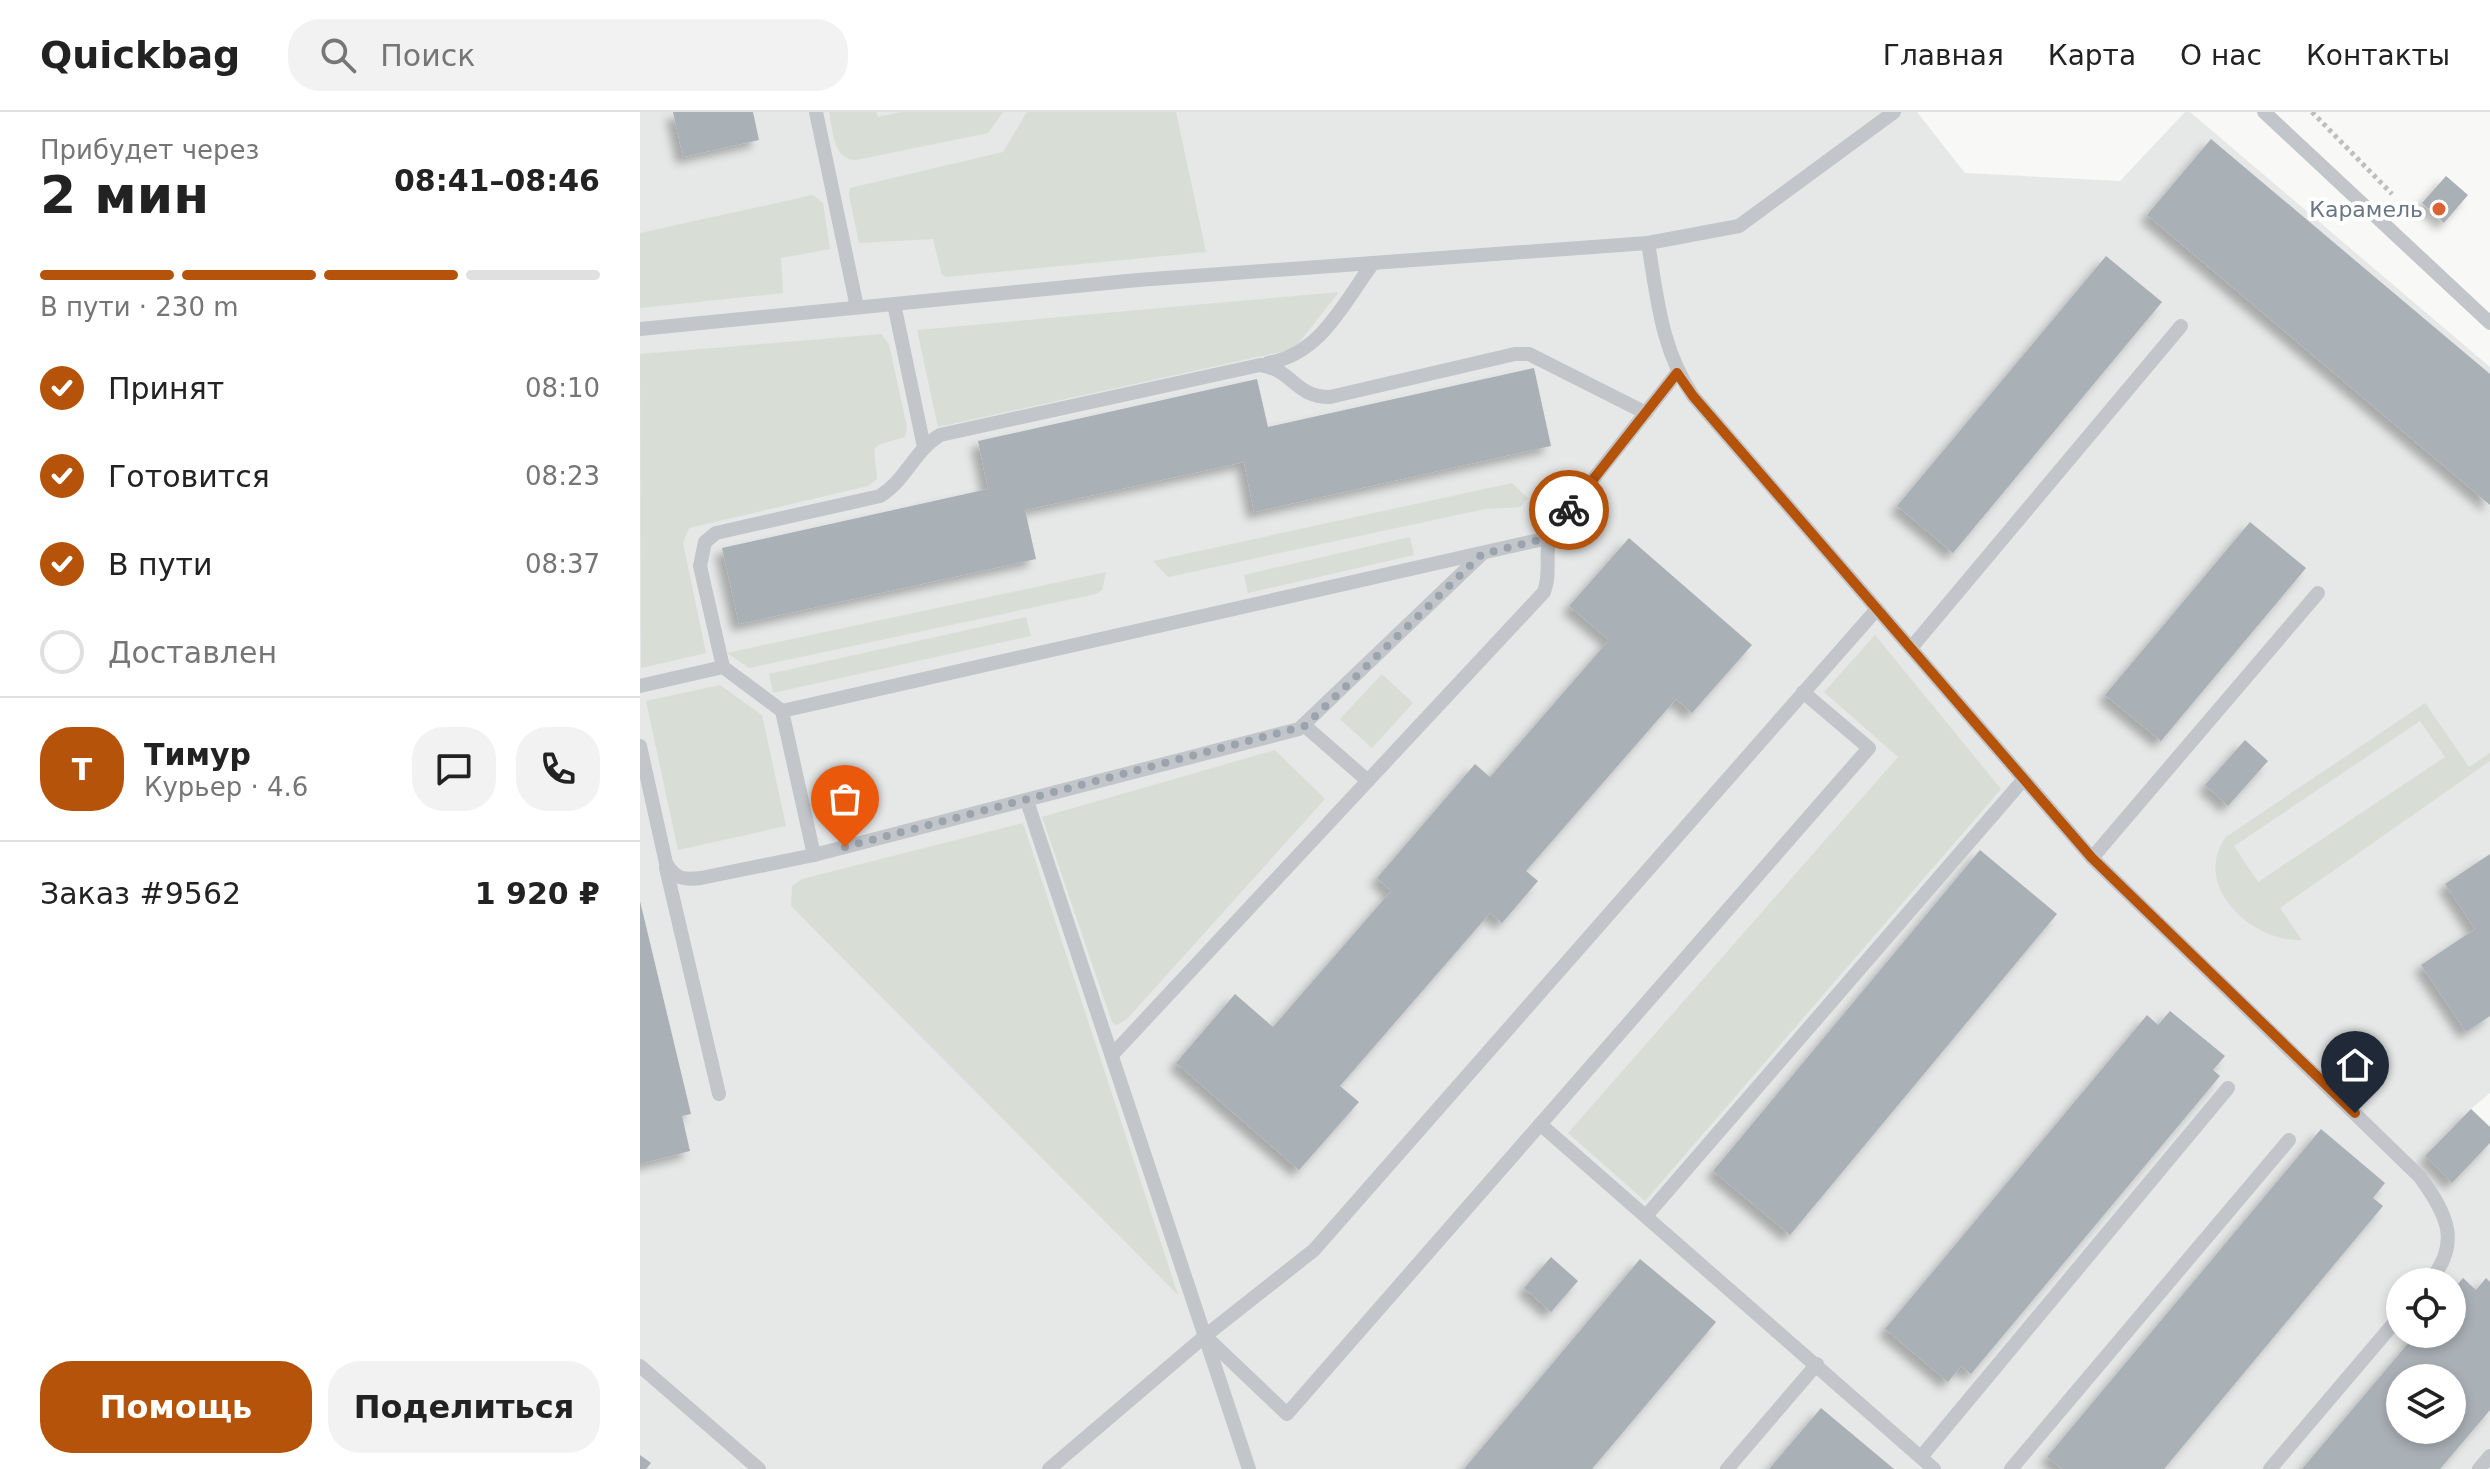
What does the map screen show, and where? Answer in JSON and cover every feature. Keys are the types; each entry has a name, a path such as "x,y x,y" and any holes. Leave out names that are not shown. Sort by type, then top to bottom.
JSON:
{"lane":[{"path":"816,112 857,307"},
{"path":"640,329 1138,280 1648,243 1739,226 1894,112"},
{"path":"2264,112 2490,323"},
{"path":"1648,243 1666,343 1677,373 2092,858 2420,1177 2446,1218 2449,1243 2441,1268"},
{"path":"814,855 782,711 723,667 700,566 705,542 716,533 880,496 902,480 924,447 940,435 1289,360 1311,346 1373,263"},
{"path":"894,304 924,447"},
{"path":"1911,648 2181,326"},
{"path":"1260,365 1278,368 1314,397 1330,397 1515,354 1529,354 1646,413"},
{"path":"782,711 1539,540 1552,531 1677,373"},
{"path":"1112,1055 1544,592 1548,581 1545,552 1552,531"},
{"path":"666,863 672,875 684,880 814,855 1305,726 1482,554"},
{"path":"2092,858 2318,593"},
{"path":"1049,1469 1205,1336 1314,1250 1877,609"},
{"path":"640,686 723,667"},
{"path":"1205,1336 1287,1414 1869,748 1803,692"},
{"path":"1305,726 1368,781"},
{"path":"640,746 719,1094"},
{"path":"1646,1216 2024,779"},
{"path":"1027,801 1249,1469"},
{"path":"1921,1457 2228,1088"},
{"path":"1540,1124 1934,1469"},
{"path":"2011,1469 2289,1140"},
{"path":"2270,1469 2386,1332"},
{"path":"1727,1469 1817,1364"},
{"path":"640,1366 759,1469"},
{"path":"2479,1469 2490,1456"}],"path":[{"path":"2312,112 2401,202"}],"shaded area":[{"path":"640,112 1917,112 1965,173 2120,181 2185,112 2190,112 2490,367 2490,1093 2471,1109 2490,1127 2490,1469 640,1469"},
{"path":"829,112 876,112 878,117 901,112 1003,112 988,133 856,160 848,159 838,150"},
{"path":"1027,112 1176,112 1206,252 946,277 942,275 933,239 859,243 850,188 1003,152"},
{"path":"813,195 823,203 830,249 781,258 783,293 640,308 640,233"},
{"path":"1339,292 1294,349 938,427 917,330"},
{"path":"881,334 889,344 907,427 905,437 878,445 874,450 877,479 868,486 689,528 683,543 706,653 641,668 640,354"},
{"path":"1512,483 1528,498 1520,507 1485,509 1168,577 1153,561"},
{"path":"1410,537 1414,555 1248,593 1244,575"},
{"path":"1106,572 1102,590 1096,594 749,668 727,653"},
{"path":"1026,617 1031,636 773,693 769,674"},
{"path":"1875,635 2001,789 1645,1201 1568,1133 1898,757 1824,692"},
{"path":"1382,674 1413,703 1372,748 1340,719"},
{"path":"720,685 762,715 786,826 678,850 646,701"},
{"path":"2425,703 2469,767 2490,753 2490,761 2280,908 2302,940 2265,932 2247,922 2232,908 2216,875 2217,856 2226,837","holes":["2420,721 2445,757 2258,882 2234,846"]},
{"path":"1275,750 1325,799 1127,1019 1117,1025 1112,1022 1042,817"},
{"path":"1023,823 1178,1295 791,906 792,886 802,879"}],"building":[{"path":"673,112 753,112 759,140 683,157"},
{"path":"2211,139 2490,374 2490,505 2147,215"},
{"path":"2446,176 2468,195 2444,223 2422,203"},
{"path":"2106,256 2162,302 1953,553 1897,506"},
{"path":"1534,368 1551,446 1254,512 1244,462 1025,510 1036,559 739,624 722,548 988,489 978,441 1257,379 1268,427"},
{"path":"2250,522 2306,568 2161,741 2105,695"},
{"path":"1629,538 1752,645 1692,713 1676,699 1526,871 1538,881 1502,923 1490,913 1340,1086 1359,1102 1299,1170 1176,1063 1235,994 1273,1027 1391,891 1377,878 1475,764 1490,777 1609,640 1569,606"},
{"path":"2245,740 2268,761 2228,806 2205,785"},
{"path":"1980,850 2057,914 1790,1235 1713,1171"},
{"path":"2490,854 2490,1016 2466,1032 2421,965 2475,929 2445,884"},
{"path":"640,901 691,1114 682,1116 690,1151 640,1164"},
{"path":"2170,1011 2225,1056 2213,1070 2220,1076 1971,1374 1961,1366 1948,1382 1885,1329 2147,1015 2158,1025"},
{"path":"2471,1109 2490,1127 2490,1143 2452,1183 2425,1156"},
{"path":"2321,1129 2385,1183 2373,1198 2383,1206 2164,1469 2062,1469 2047,1457"},
{"path":"1551,1257 1578,1281 1551,1312 1524,1288"},
{"path":"1640,1259 1716,1322 1592,1469 1464,1469"},
{"path":"2486,1278 2490,1282 2490,1410 2466,1438 2466,1364 2391,1364 2404,1348 2466,1348 2466,1281 2476,1290"},
{"path":"2386,1370 2386,1444 2461,1444 2440,1469 2302,1469"},
{"path":"1821,1408 1894,1469 1769,1469"},
{"path":"640,1455 651,1463 646,1469 640,1469"}],"way so far":[{"path":"845,847 1305,726 1482,554 1539,540 1552,531 1569,510"}],"place":[{"name":"Карамель","path":"2439,209"}],"route":[{"path":"1569,510 1677,373 1693,396 2092,858 2355,1113"}]}
